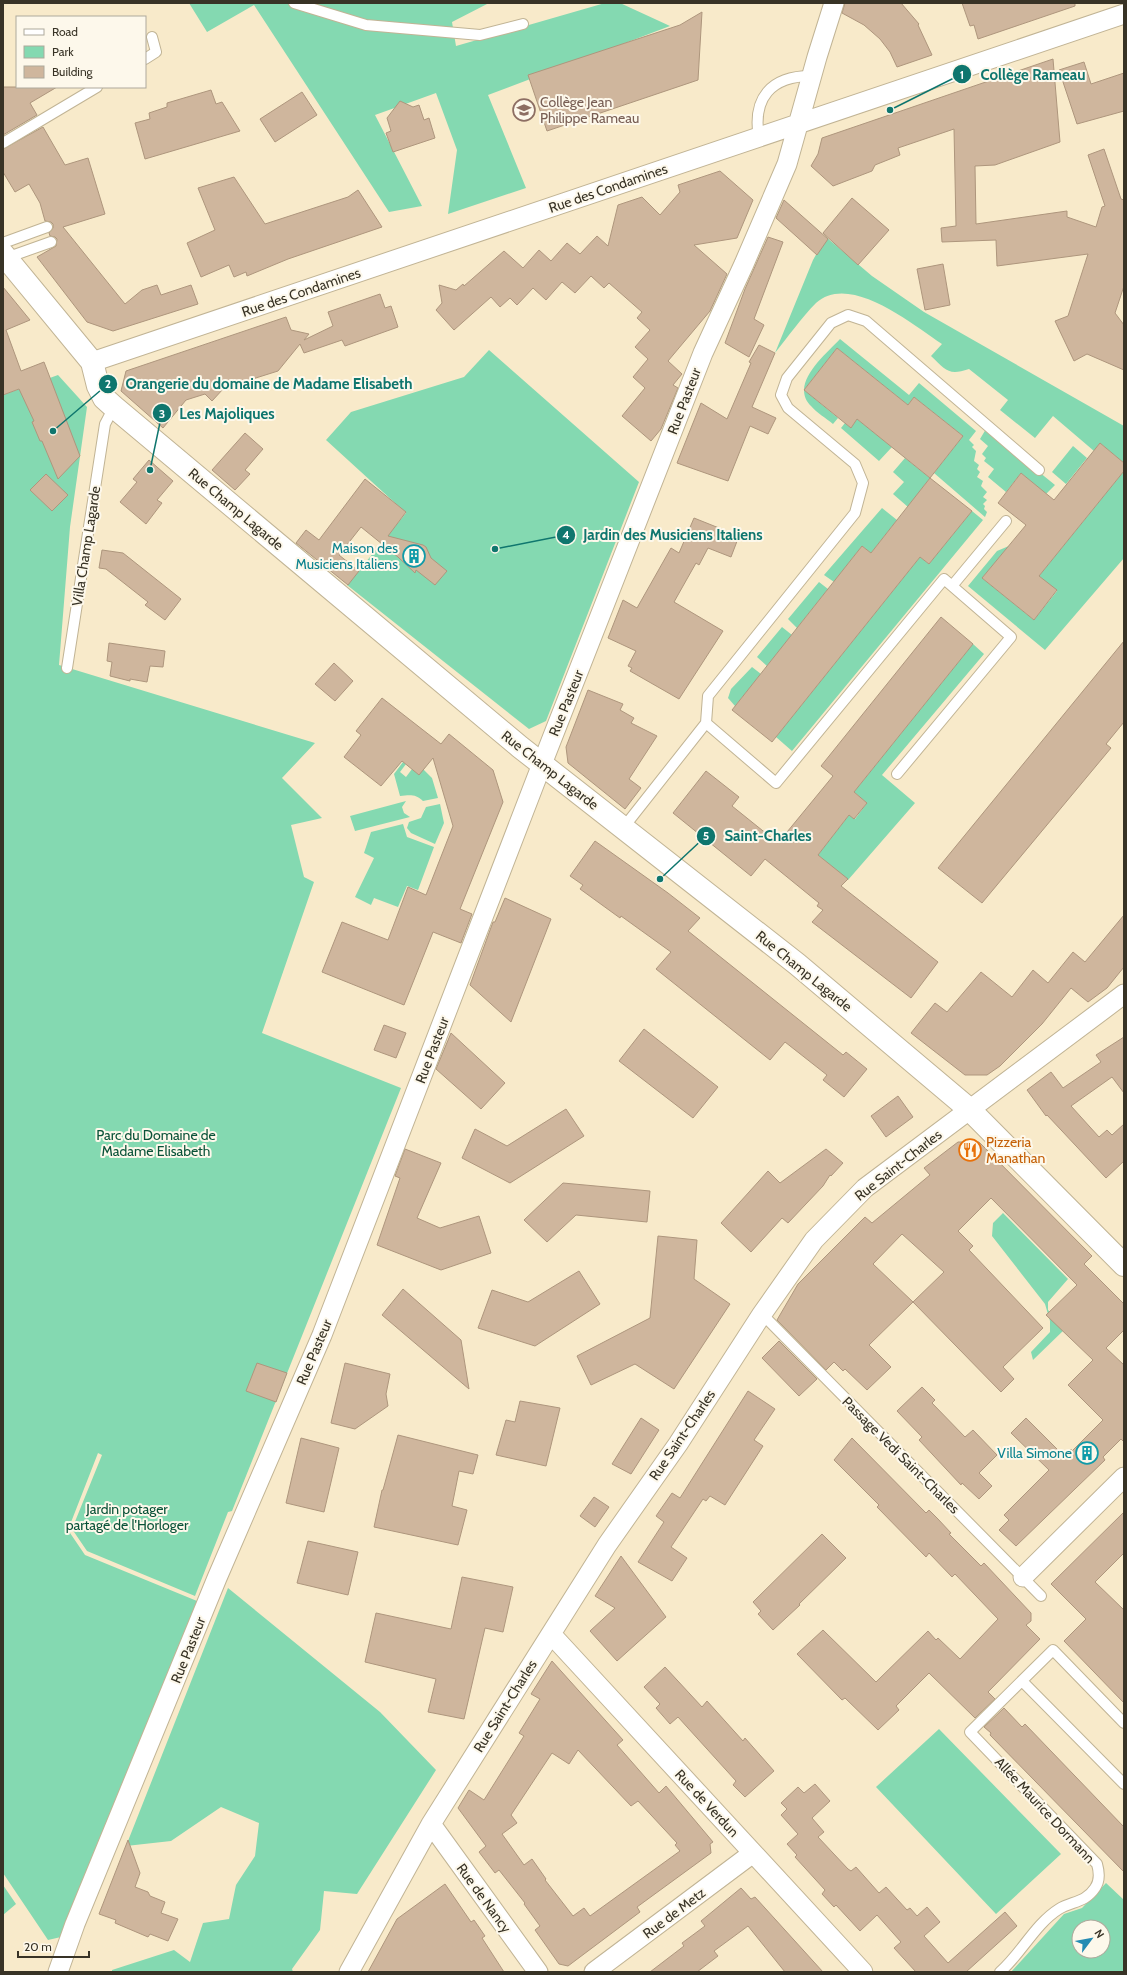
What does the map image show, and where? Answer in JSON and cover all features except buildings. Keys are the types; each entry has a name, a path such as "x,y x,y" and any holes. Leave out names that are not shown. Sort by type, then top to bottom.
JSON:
{"main road":[{"name":"Rue Champ Lagarde","path":"4,252 92,362 98,386 104,398 109,416 542,764 797,964 969,1109 1124,1265"}],"street":[{"name":"Rue Pasteur","path":"58,1972 75,1924 214,1585 322,1334 542,764 703,353 744,264 787,164 811,76 834,3"},
{"name":"Rue des Condamines","path":"92,362 1124,14"},
{"name":"Rue Saint-Charles","path":"349,1972 431,1824 551,1634 607,1546 678,1444 762,1314 814,1240 865,1188 1124,994"},
{"path":"1023,1577 1124,1477"},
{"name":"Rue de Verdun","path":"551,1634 863,1972"},
{"name":"Rue de Nancy","path":"431,1824 538,1972"},
{"name":"Rue de Metz","path":"594,1972 753,1853"}],"lane":[{"path":"294,3 366,25 480,35 523,24"},
{"path":"146,58 156,52 152,37"},
{"path":"759,138 756,122 759,106 767,92 780,81 795,76 811,76"},
{"path":"3,143 95,88"},
{"path":"4,252 47,227"},
{"path":"4,252 52,242"},
{"path":"624,827 706,723 708,696 855,513 860,499 863,483 855,464 788,408 781,395 787,378 831,324 848,316 866,321 1039,470"},
{"name":"Villa Champ Lagarde","path":"66,668 109,416"},
{"path":"952,586 1006,521"},
{"path":"706,723 776,783 944,579 1011,637 897,774"},
{"name":"Passage Vedi Saint-Charles","path":"762,1314 1041,1596"},
{"name":"Allée Maurice Dormann","path":"1000,1972 1033,1933 1059,1909 1080,1902 1096,1887 1099,1874 1096,1864 970,1732 1053,1650 1124,1723"},
{"path":"1022,1681 1124,1784"}],"green space":[{"path":"189,3 489,3 452,22 456,46 605,3 620,3 670,26 488,95 526,188 448,214 457,150 436,93 375,115 422,206 389,212 254,5 207,32"},
{"path":"826,237 872,276 924,312 1124,426 1124,463 1100,443 1094,451 1053,416 1035,438 1000,410 1008,400 969,369 952,372 940,365 931,356 942,344 915,325 881,305 863,297 846,294 830,295 816,303 775,353 813,260"},
{"path":"840,339 909,395 919,383 976,431 969,440 974,445 972,447 976,451 974,461 979,465 977,469 980,472 977,477 983,481 981,486 987,492 983,497 987,500 983,504 985,506 984,509 987,512 985,517 934,473 963,436 914,397 908,405 837,348 804,390 807,379 818,361"},
{"path":"489,350 639,482 546,721 529,729 347,585 406,513 326,440 351,412 464,377"},
{"name":"Parc du Domaine de Madame Elisabeth","path":"58,375 87,407 70,527 59,665 315,743 282,778 322,818 291,825 304,877 314,882 262,1033 401,1088 232,1511 228,1512 195,1596 87,1551 72,1529 102,1455 98,1453 68,1530 85,1555 197,1601 61,1937 48,1940 3,1873 3,395"},
{"path":"804,390 838,418 833,424 811,406 805,397"},
{"path":"857,419 892,447 879,461 841,428 845,423 851,428"},
{"path":"986,429 1055,485 1046,494 1021,473 1006,492 988,477 994,469 984,461 986,458 982,454 988,446 980,439"},
{"path":"1073,446 1087,458 1066,484 1052,472"},
{"path":"905,458 930,478 908,507 893,494 904,482 893,472"},
{"path":"1124,471 1124,558 1045,650 968,586 997,551 1016,543 1006,550 982,578 1034,620 1057,591 1039,576"},
{"path":"882,508 897,520 871,553 862,546 834,582 824,575"},
{"path":"972,511 983,520 792,751 776,737 920,557 929,564"},
{"path":"819,582 828,589 797,628 788,619"},
{"path":"782,627 792,635 767,666 757,657"},
{"path":"973,644 984,654 882,775 915,803 848,880 818,855 849,815 855,819 867,803 854,792"},
{"path":"752,667 761,674 735,706 728,698 731,689"},
{"path":"403,762 406,764 400,772 406,777 412,769 423,769 432,778 438,798 423,801 418,797 407,795 400,796 394,774"},
{"path":"406,801 402,807 404,813 410,817 355,831 350,816"},
{"path":"440,804 444,823 435,844 411,833 407,828 409,822 421,818 426,807"},
{"path":"403,824 407,837 434,847 418,890 407,886 398,907 374,898 371,905 355,897 374,858 364,853 371,832"},
{"path":"1003,1213 1068,1279 1048,1302 1048,1310 1066,1328 1033,1360 1031,1352 1050,1332 1050,1321 1045,1304 992,1236 993,1223"},
{"path":"228,1588 380,1712 436,1770 357,1894 324,1891 320,1930 292,1969 293,1972 112,1972 112,1970 174,1950 190,1962 203,1923 229,1919 236,1885 255,1856 259,1823 221,1807 171,1841 126,1846"},
{"path":"939,1729 1061,1854 996,1914 876,1787"},
{"path":"1106,1883 1124,1900 1124,1972 1011,1972 1064,1914 1082,1908"},
{"path":"3,1885 16,1904 3,1915"}],"place":[{"name":"Collège Jean Philippe Rameau","path":"524,110"},
{"name":"Collège Rameau","path":"890,110"},
{"name":"Orangerie du domaine de Madame Elisabeth","path":"53,431"},
{"name":"Les Majoliques","path":"150,470"},
{"name":"Jardin des Musiciens Italiens","path":"495,549"},
{"name":"Maison des Musiciens Italiens","path":"414,556"},
{"name":"Saint-Charles","path":"660,879"},
{"name":"Pizzeria Manathan","path":"970,1150"},
{"name":"Villa Simone","path":"1087,1453"}],"park label":[{"name":"Jardin potager partagé de l'Horloger","path":"127,1518"}]}
